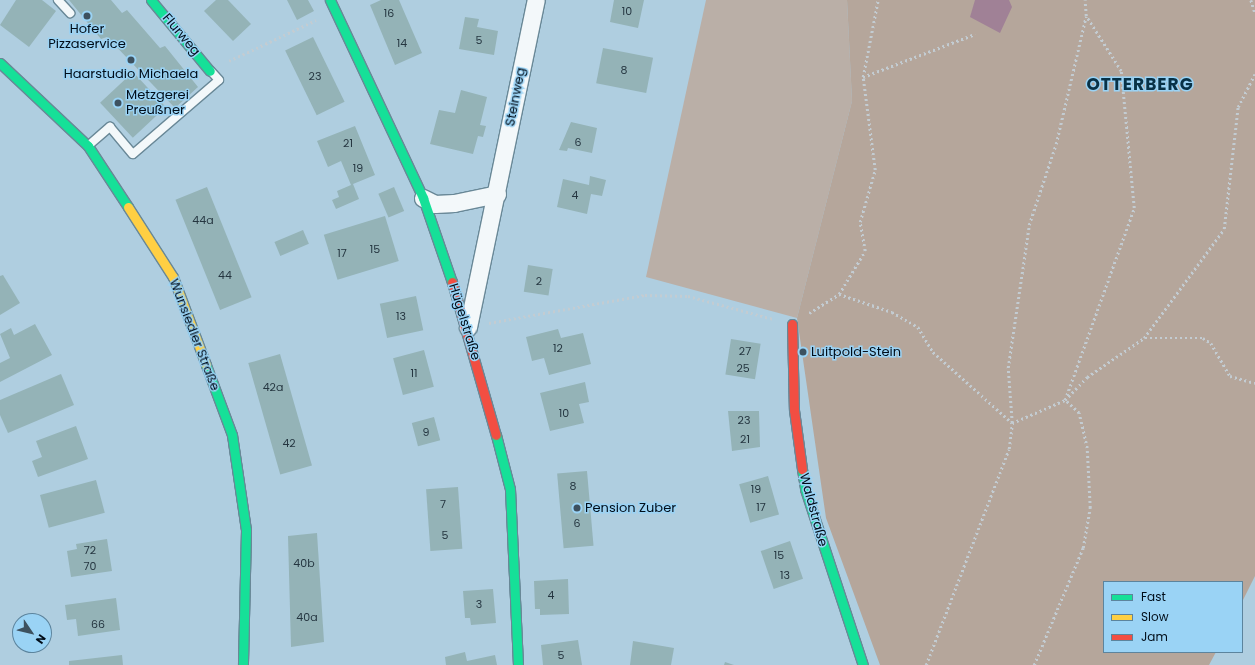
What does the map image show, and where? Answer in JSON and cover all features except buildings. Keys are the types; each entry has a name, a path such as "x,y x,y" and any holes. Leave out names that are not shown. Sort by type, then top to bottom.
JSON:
{"street":[{"name":"Flurweg","path":"151,0 210,71"},
{"name":"Hügelstraße","path":"330,0 337,11 423,198 468,327 510,489 518,665"},
{"name":"Steinweg","path":"468,327 497,194 536,0"},
{"name":"Wunsiedler Straße","path":"0,63 88,146 173,276 232,435 246,530 243,665"},
{"path":"423,198 435,204 454,203 497,194"},
{"name":"Waldstraße","path":"792,324 794,410 805,489 863,665"}],"lane":[{"path":"58,0 70,13"},
{"path":"88,146 110,127 133,154 219,80 210,71"}],"path":[{"path":"468,327 645,295 688,296 792,324 839,294 865,251 860,222 875,170 863,77 878,0"},
{"path":"926,665 1009,449 1012,423 1008,368 1029,224 1056,144 1086,16 1086,0"},
{"path":"1251,0 1255,12"},
{"path":"210,71 266,41 337,11"},
{"path":"1065,400 1134,208 1122,71 1086,16"},
{"path":"863,77 975,34"},
{"path":"1012,423 1065,400 1087,377 1144,338 1224,229 1238,106 1255,74"},
{"path":"839,294 892,312 918,327 932,352 1012,423"},
{"path":"1144,338 1203,338 1211,343 1230,376 1255,382"},
{"path":"1034,665 1083,548 1090,508 1091,473 1081,420 1079,413 1065,400"}],"shaded area":[{"path":"706,0 847,0 852,101 797,318 646,277"},
{"path":"847,0 1255,0 1255,576 1243,600 1243,581 1103,581 1103,653 1215,653 1209,665 880,665 826,518 797,318 852,101"},
{"path":"975,0 1009,0 1012,7 1000,33 970,17"}],"traffic: fast":[{"path":"151,0 210,71"},
{"path":"330,0 423,198 452,282"},
{"path":"0,63 88,146 128,207"},
{"path":"206,365 232,435 246,530 243,665"},
{"path":"496,435 510,489 518,665"},
{"path":"802,469 805,489 863,665"}],"traffic: slow":[{"path":"128,207 173,277 206,365"}],"traffic: jam":[{"path":"452,282 496,435"},
{"path":"792,324 794,410 802,469"}],"place":[{"name":"Hofer Pizzaservice","path":"87,16"},
{"name":"Haarstudio Michaela","path":"131,60"},
{"name":"Metzgerei Preußner","path":"118,103"},
{"name":"Luitpold-Stein","path":"803,352"},
{"name":"Pension Zuber","path":"577,508"}],"district":[{"name":"OTTERBERG","path":"1140,85"}]}
